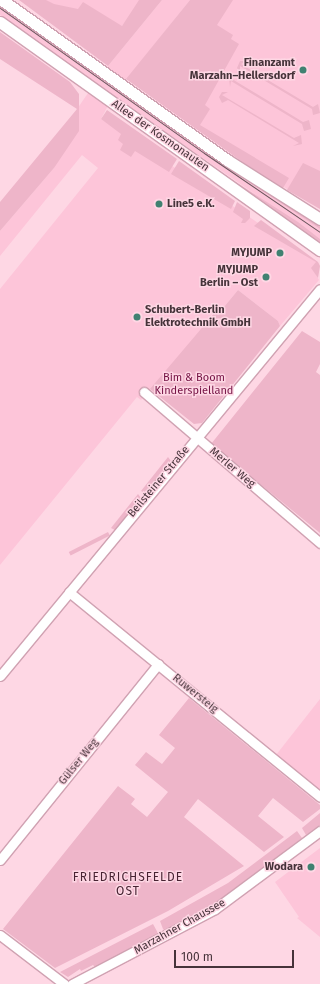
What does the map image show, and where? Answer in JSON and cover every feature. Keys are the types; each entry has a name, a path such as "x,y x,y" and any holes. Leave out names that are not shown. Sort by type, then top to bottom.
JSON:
{"main road":[{"name":"Allee der Kosmonauten","path":"2,0 233,164 320,219"},
{"name":"Allee der Kosmonauten","path":"0,22 320,250"}],"street":[{"name":"Beilsteiner Straße","path":"0,676 320,289"},
{"name":"Merler Weg","path":"144,392 320,543"},
{"name":"Ruwersteig","path":"69,592 320,797"},
{"name":"Gülser Weg","path":"0,860 158,664"},
{"name":"Marzahner Chaussee","path":"72,984 215,909 320,831"},
{"path":"0,935 64,984"}],"shaded area":[{"path":"33,0 142,0 122,26"},
{"path":"162,0 190,0 118,90 320,229 320,239 113,96 101,119 317,262 313,269 319,280 280,326 278,321 238,290 219,313 215,310 160,389 150,389 141,400 137,397 0,565 0,289 98,168 82,155 0,256 0,231 54,168 77,109 95,83 0,15 0,6 99,77"},
{"path":"224,0 320,0 320,209 244,163 160,103"},
{"path":"320,699 320,790 276,755"},
{"path":"320,848 320,937 297,918 299,917 275,882"}],"green space":[{"path":"19,0 46,0 54,4 78,9 83,2 122,26 139,0 162,0 108,66"},
{"path":"190,0 233,0 217,25 233,35 231,39 239,44 205,105 210,109 200,125 289,178 283,188 244,163 126,79"},
{"path":"0,32 70,82 79,94 79,131 54,168 0,231 0,202 77,109 0,59"},
{"path":"240,61 246,61 241,64 313,107 318,104 320,113 313,115 312,109 240,66 240,72 237,68"},
{"path":"237,76 232,79 303,122 309,120 311,129 304,131 302,124 231,81 230,87 229,78"},
{"path":"119,88 320,223 320,229 213,158 118,90"},
{"path":"222,92 228,92 222,95 294,138 301,135 302,144 293,146 299,143 228,100 222,103 219,97"},
{"path":"107,110 177,159 169,172 135,151 131,157 120,150 123,144 118,140 121,134 101,119"},
{"path":"179,161 235,201 231,209 171,174"},
{"path":"303,163 320,171 320,209 287,190"},
{"path":"211,166 298,222 320,239 320,243"},
{"path":"237,202 250,211 250,218 245,223 241,223 243,219 233,212"},
{"path":"261,220 318,262 320,266 318,278 311,268 316,262 254,226"},
{"name":"Bim & Boom Kinderspielland","path":"238,290 278,321 280,326 202,423 194,424 150,389 212,316 215,310 219,313"},
{"path":"302,331 320,342 320,364 316,372 320,375 320,533 211,444"},
{"path":"168,457 171,461 145,493 141,491"},
{"path":"138,494 141,498 115,530 111,528"},
{"path":"108,532 110,536 71,556 69,552"},
{"path":"189,698 320,805 320,809 303,822 273,798 258,816 284,837 264,852 198,799 184,817 244,866 168,911 55,968 3,929 118,786 135,799 131,804 147,817 168,792 135,765 146,752 162,764 175,748 159,735"},
{"path":"320,813 320,825 306,835 302,828"},
{"path":"297,831 302,838 237,889 214,905 166,932 163,929 160,921 228,883"},
{"path":"153,924 159,935 95,967 93,965 81,971 80,969 68,977 60,972"}],"tram line":[{"path":"0,8 204,153 320,232"}],"place":[{"name":"Finanzamt Marzahn–Hellersdorf","path":"303,70"},
{"name":"Line5 e.K.","path":"159,204"},
{"name":"MYJUMP","path":"280,253"},
{"name":"MYJUMP Berlin – Ost","path":"266,277"},
{"name":"Schubert-Berlin Elektrotechnik GmbH","path":"137,317"},
{"name":"Wodara","path":"311,867"}],"district":[{"name":"FRIEDRICHSFELDE OST","path":"128,885"}]}
